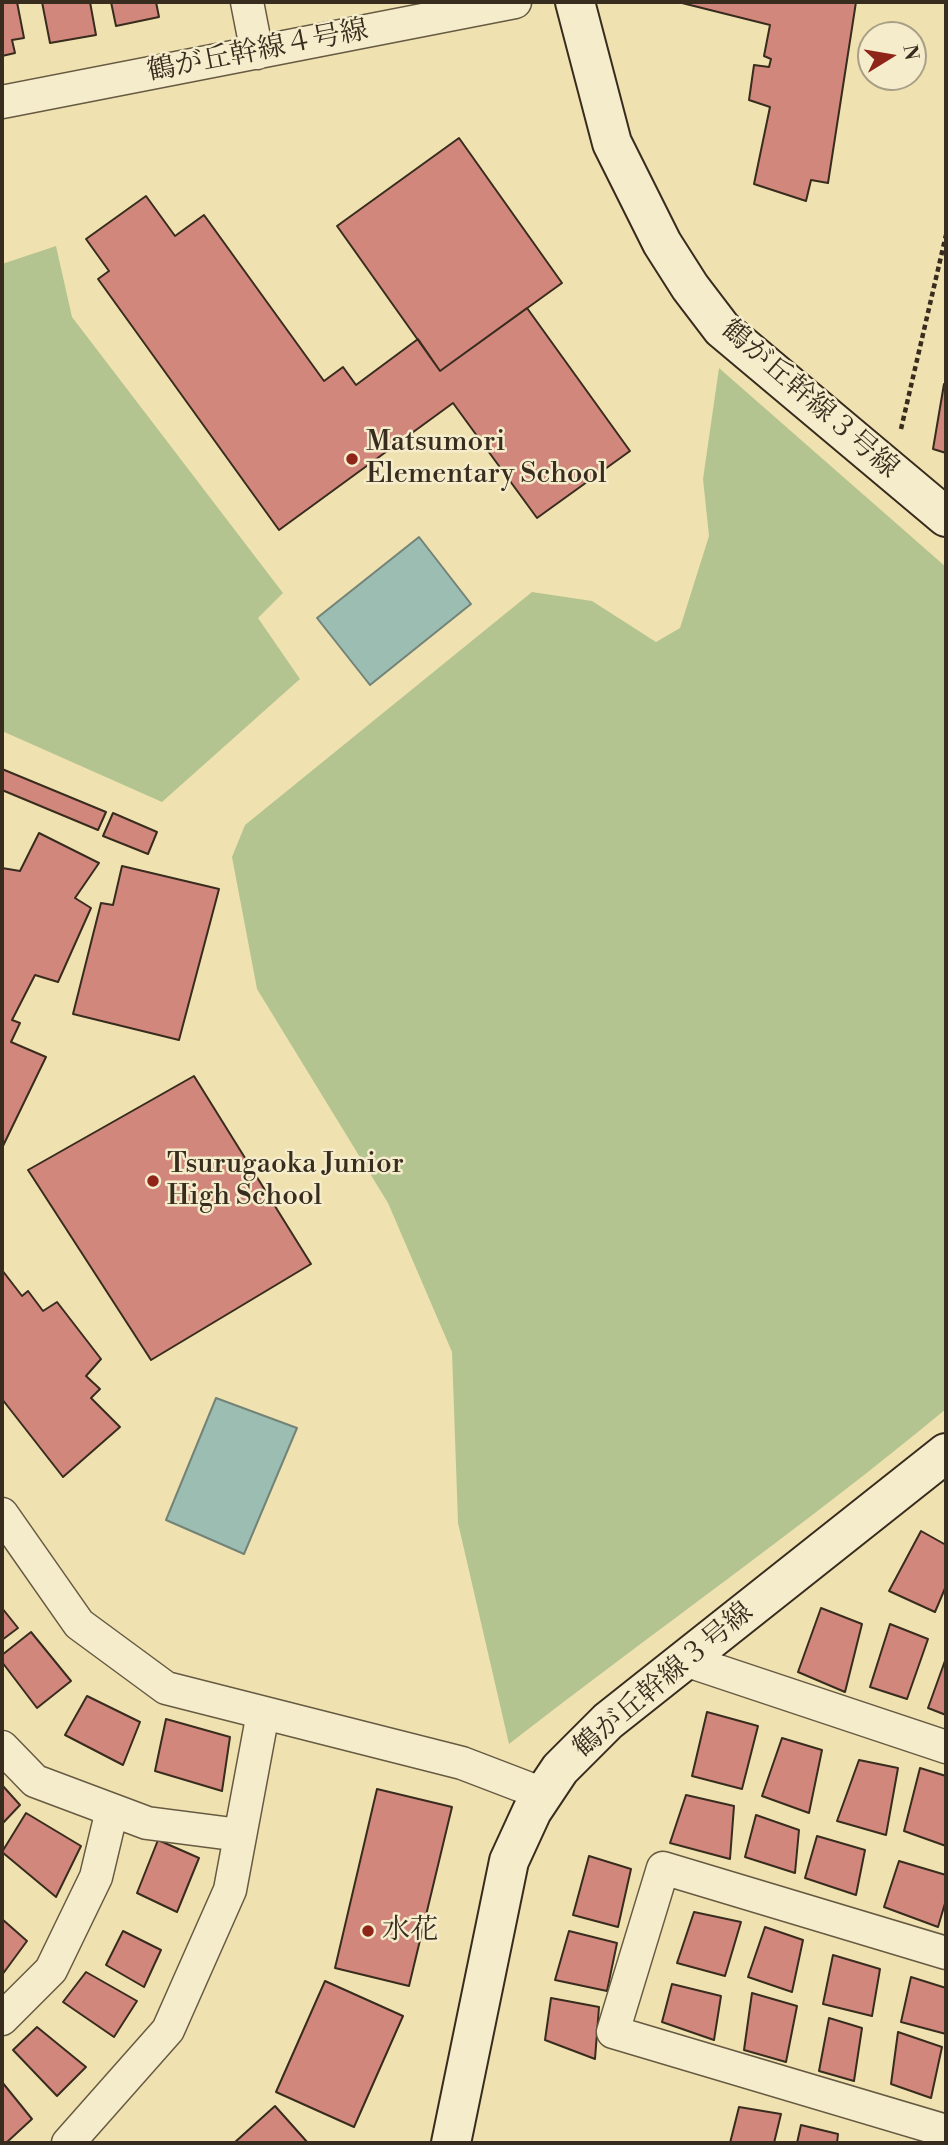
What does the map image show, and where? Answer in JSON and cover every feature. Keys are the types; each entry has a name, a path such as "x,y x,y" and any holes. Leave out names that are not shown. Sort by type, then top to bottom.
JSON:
{"street":[{"path":"247,2 257,53"},
{"name":"鶴が丘幹線４号線","path":"2,102 515,2"},
{"name":"鶴が丘幹線３号線","path":"575,2 612,143 662,243 690,288 722,330 946,517"},
{"name":"鶴が丘幹線３号線","path":"451,2143 509,1861 532,1811 560,1769 608,1721 946,1453"},
{"path":"2,1514 79,1624 166,1688 462,1763 543,1794"},
{"path":"685,1660 946,1747"},
{"path":"68,2143 167,2030 230,1890 263,1713"},
{"path":"2,1747 35,1781 147,1823 240,1835"},
{"path":"2,2020 51,1970 96,1877 112,1810"},
{"path":"943,2143 946,2131 613,2032 663,1868 946,1952"}],"path":[{"path":"891,471 946,235"}],"green space":[{"path":"56,246 72,317 283,593 258,618 300,679 162,802 2,731 2,264"},
{"path":"719,368 946,567 946,1409 839,1495 509,1744 458,1523 452,1352 388,1203 257,989 232,857 245,825 532,592 592,601 656,642 680,628 709,536 703,479"}],"water":[{"path":"419,537 471,604 370,685 317,618"},
{"path":"216,1398 297,1428 244,1554 166,1520"}],"building":[{"path":"2,2 17,2 24,38 12,40 15,53 2,56"},
{"path":"42,2 90,2 96,35 50,43"},
{"path":"111,2 156,2 159,17 116,26"},
{"path":"678,2 856,2 828,183 811,180 806,201 754,184 770,107 749,100 754,65 769,67 771,59 764,56 770,25"},
{"path":"459,138 562,283 440,371 337,226"},
{"path":"146,196 175,236 204,215 324,381 343,367 356,385 418,339 440,371 527,308 630,451 537,518 453,403 279,530 98,279 109,271 86,239"},
{"path":"944,384 946,385 946,453 933,449"},
{"path":"2,769 106,812 98,830 2,790"},
{"path":"113,813 157,832 148,854 103,836"},
{"path":"39,833 99,863 75,898 91,908 58,982 35,975 12,1020 20,1023 11,1042 46,1057 2,1148 2,868 20,871"},
{"path":"122,866 219,889 179,1040 73,1014 101,903 113,905"},
{"path":"194,1076 311,1264 151,1360 28,1170"},
{"path":"2,1270 22,1296 28,1291 43,1311 57,1302 101,1359 86,1376 100,1389 91,1398 120,1427 63,1477 2,1399"},
{"path":"921,1531 946,1545 946,1586 935,1612 889,1591"},
{"path":"2,1608 18,1628 2,1640"},
{"path":"821,1608 862,1624 845,1692 798,1672"},
{"path":"890,1624 928,1639 907,1699 870,1687"},
{"path":"31,1632 71,1681 37,1708 2,1662 2,1655"},
{"path":"946,1658 946,1715 928,1708"},
{"path":"87,1696 140,1722 123,1765 65,1735"},
{"path":"707,1712 758,1726 742,1789 692,1776"},
{"path":"166,1719 230,1737 222,1791 155,1771"},
{"path":"782,1738 822,1750 809,1813 762,1796"},
{"path":"859,1760 898,1768 886,1835 837,1821"},
{"path":"920,1768 946,1776 946,1846 904,1831"},
{"path":"2,1785 20,1805 2,1824"},
{"path":"377,1789 452,1807 409,1986 335,1968"},
{"path":"686,1795 734,1806 730,1859 670,1843"},
{"path":"26,1813 81,1846 56,1897 2,1852"},
{"path":"756,1815 799,1830 795,1873 745,1857"},
{"path":"817,1836 865,1850 856,1895 805,1878"},
{"path":"158,1840 199,1858 177,1912 137,1893"},
{"path":"589,1856 631,1869 618,1927 573,1915"},
{"path":"899,1861 946,1875 946,1900 938,1927 884,1907"},
{"path":"694,1912 741,1922 725,1976 677,1963"},
{"path":"2,1919 27,1941 2,1975"},
{"path":"765,1927 803,1940 792,1992 748,1977"},
{"path":"123,1931 161,1950 144,1987 106,1965"},
{"path":"569,1931 617,1943 607,1991 555,1980"},
{"path":"833,1955 880,1969 872,2016 823,2004"},
{"path":"86,1972 137,2001 114,2037 63,2002"},
{"path":"911,1977 946,1988 946,2034 901,2022"},
{"path":"325,1981 403,2016 354,2127 276,2092"},
{"path":"672,1984 721,1996 714,2040 662,2022"},
{"path":"752,1993 797,2006 786,2062 744,2050"},
{"path":"551,1998 599,2007 595,2059 545,2040"},
{"path":"829,2018 862,2028 854,2081 819,2071"},
{"path":"37,2027 86,2067 57,2096 13,2050"},
{"path":"898,2032 942,2047 931,2098 891,2084"},
{"path":"2,2082 32,2119 6,2143 2,2143"},
{"path":"275,2106 308,2143 234,2143"},
{"path":"739,2107 781,2114 774,2143 730,2143"},
{"path":"801,2125 838,2134 837,2143 797,2143"}],"place":[{"name":"Matsumori Elementary School","path":"352,459"},
{"name":"Tsurugaoka Junior High School","path":"153,1181"},
{"name":"水花","path":"368,1931"}]}
